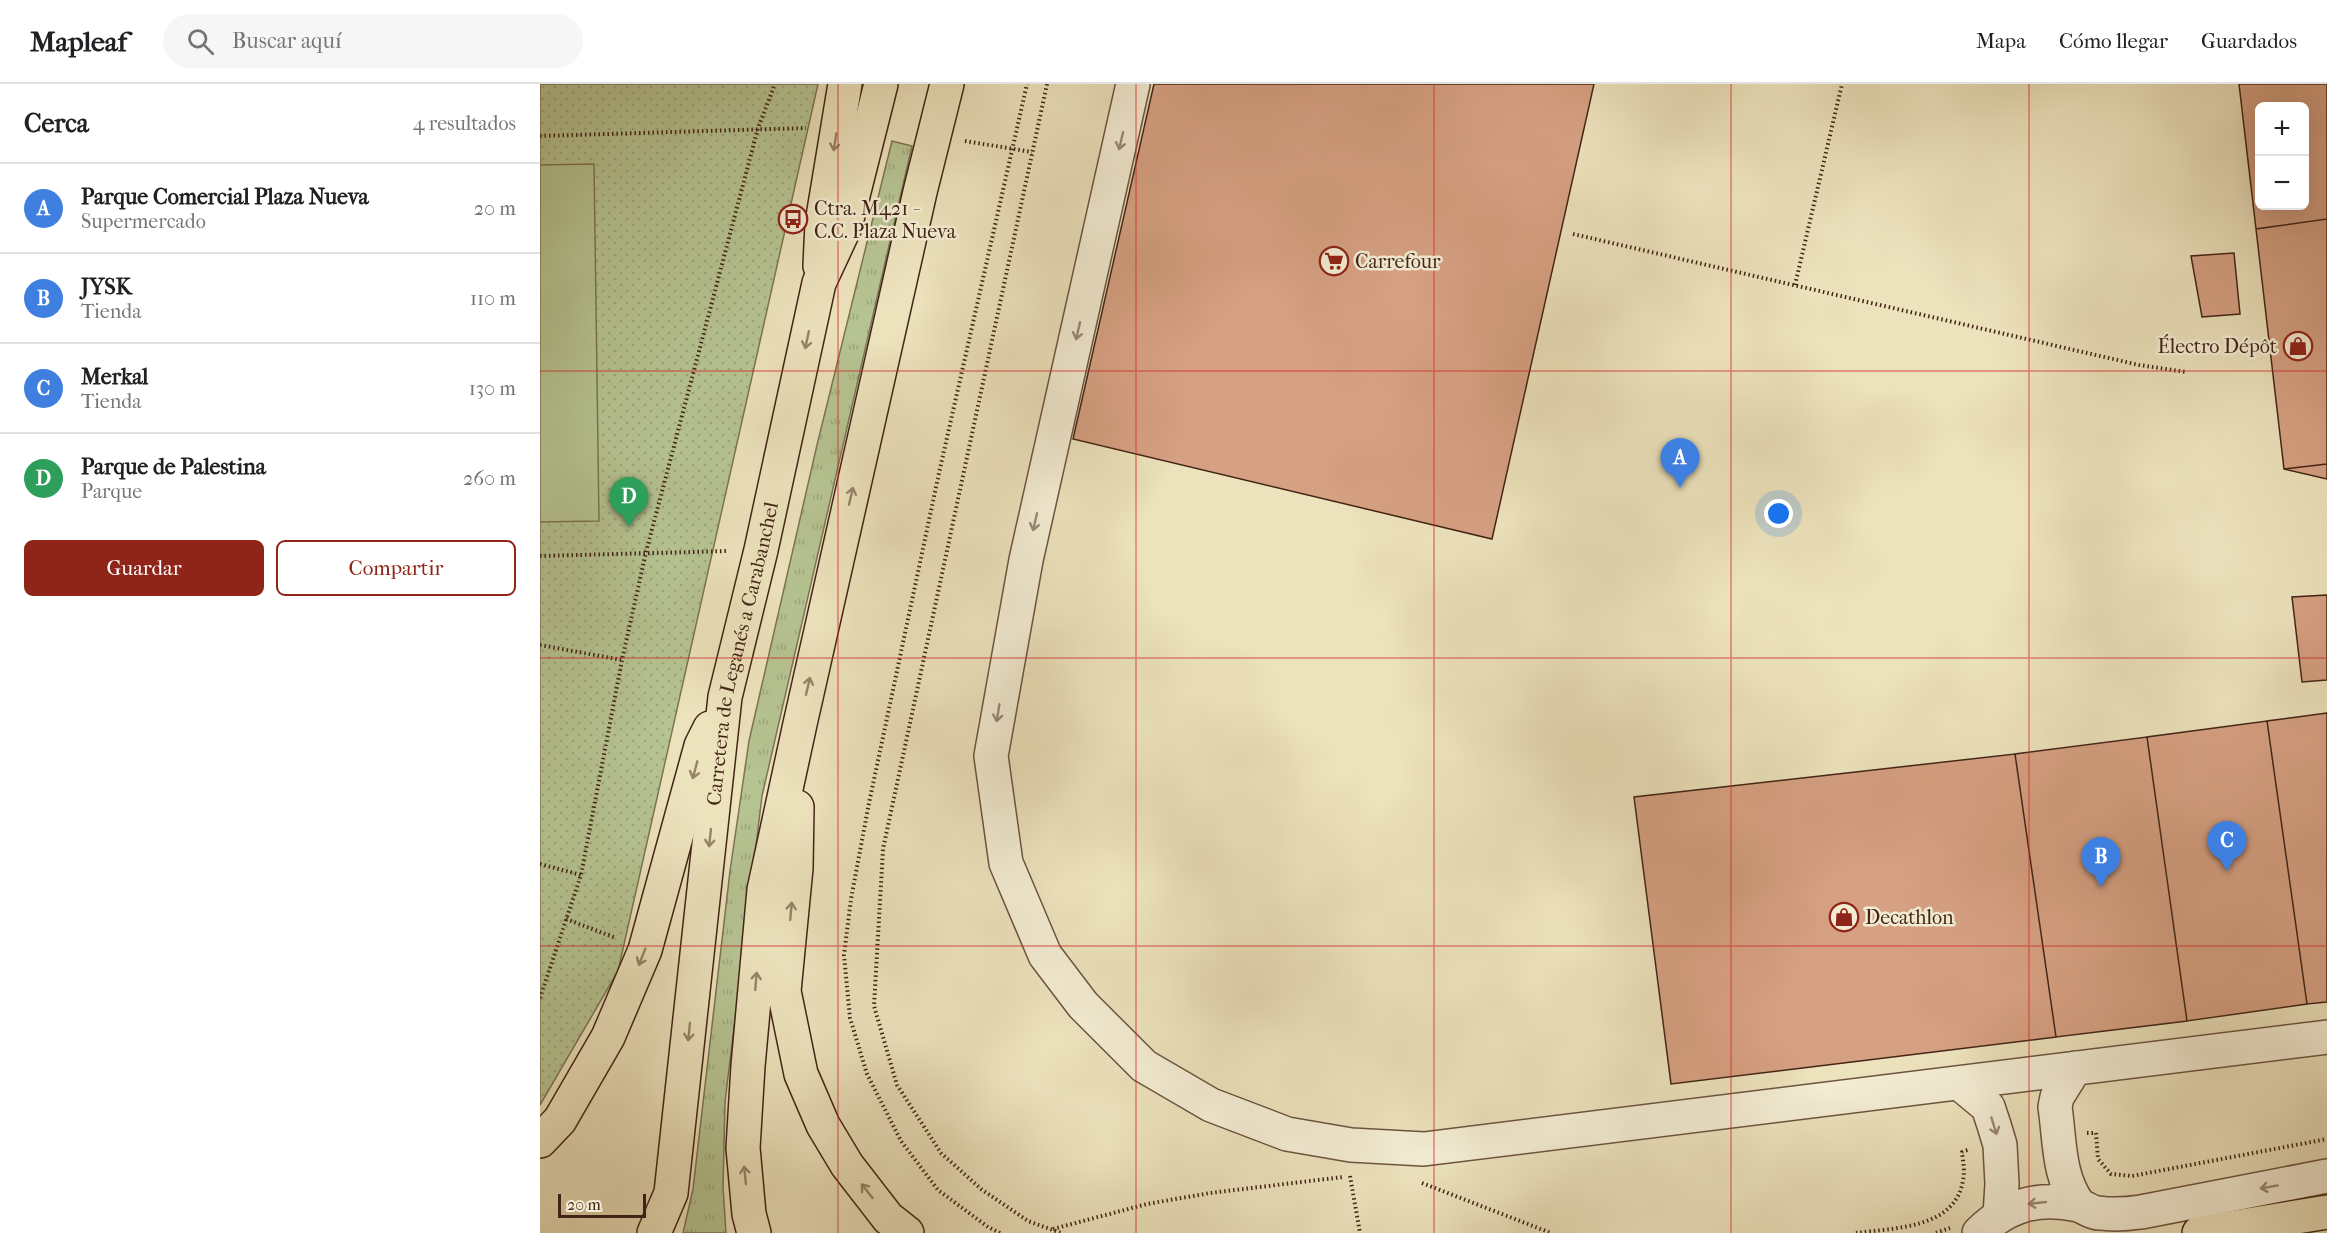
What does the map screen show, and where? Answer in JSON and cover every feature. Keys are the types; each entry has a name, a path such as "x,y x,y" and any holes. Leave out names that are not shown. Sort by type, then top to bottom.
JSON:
{"main road":[{"path":"819,283 822,223 845,84"},
{"name":"Carretera de Leganés a Carabanchel","path":"654,1233 671,1193 725,697 761,550 819,283 845,226 881,84"},
{"path":"754,1233 749,1214 743,1148 764,890 947,84"},
{"path":"540,1141 560,1120 608,1037 645,950 701,746 725,697"},
{"path":"800,724 795,868 784,991 801,1074 823,1125 847,1165 888,1218 908,1233"},
{"path":"2199,1233 2327,1212"}],"street":[{"path":"1133,84 1026,560 991,756 1006,863 1045,955 1083,1005 1144,1066 1211,1105 1287,1134 1351,1145 1424,1149 2327,1037"},
{"path":"2074,1068 2057,1097 2055,1107 2062,1171 2068,1192 2079,1205"},
{"path":"1959,1083 1988,1107 2000,1144 2002,1184 1989,1224"},
{"path":"1989,1224 2026,1204 2046,1202 2079,1205 2096,1213 2116,1215 2327,1176"}],"path":[{"path":"540,998 581,875 622,660 646,552 758,128 775,84"},
{"path":"1000,1233 988,1227 938,1190 901,1141 867,1074 850,1018 844,955 851,899 869,803 939,473 1027,84"},
{"path":"1047,84 883,849 874,1006 897,1085 941,1153 981,1189 1028,1221 1061,1233"},
{"path":"1795,285 1842,84"},
{"path":"540,136 813,128"},
{"path":"934,137 1032,152"},
{"path":"1573,234 2139,365 2186,372"},
{"path":"540,555 761,550"},
{"path":"540,645 622,660"},
{"path":"540,864 581,875"},
{"path":"566,919 645,950"},
{"path":"1350,1176 1360,1233"},
{"path":"1052,1229 1147,1204 1210,1193 1360,1176"},
{"path":"1413,1181 1551,1233"}],"green space":[{"path":"540,84 818,84 618,971 540,1105"},
{"path":"892,141 912,146 762,796 725,1102 723,1187 726,1233 683,1233 693,1189 730,871 749,741 817,445"},
{"path":"594,164 599,521 540,522 540,165"}],"building":[{"name":"Carrefour","path":"1154,84 1594,84 1492,539 1073,439"},
{"path":"2239,84 2327,84 2327,219 2256,229"},
{"name":"Électro Dépôt","path":"2327,219 2327,464 2284,469 2256,229"},
{"path":"2234,253 2240,314 2202,317 2191,256"},
{"path":"2327,464 2327,479 2284,469"},
{"path":"2327,595 2327,680 2302,682 2292,597"},
{"path":"2327,713 2327,1002 2307,1004 2267,721"},
{"path":"2267,721 2307,1004 2187,1021 2147,737"},
{"path":"2147,737 2187,1021 2056,1037 2015,754"},
{"name":"Decathlon","path":"2015,754 2056,1037 1671,1084 1634,797"}],"place":[{"name":"Ctra. M421 - C.C. Plaza Nueva","path":"793,219"},
{"name":"Carrefour","path":"1334,261"},
{"name":"Électro Dépôt","path":"2298,346"},
{"name":"Parque Comercial Plaza Nueva","path":"1680,488"},
{"name":"Parque de Palestina","path":"629,527"},
{"name":"Merkal","path":"2227,871"},
{"name":"JYSK","path":"2101,887"},
{"name":"Decathlon","path":"1844,917"}]}
